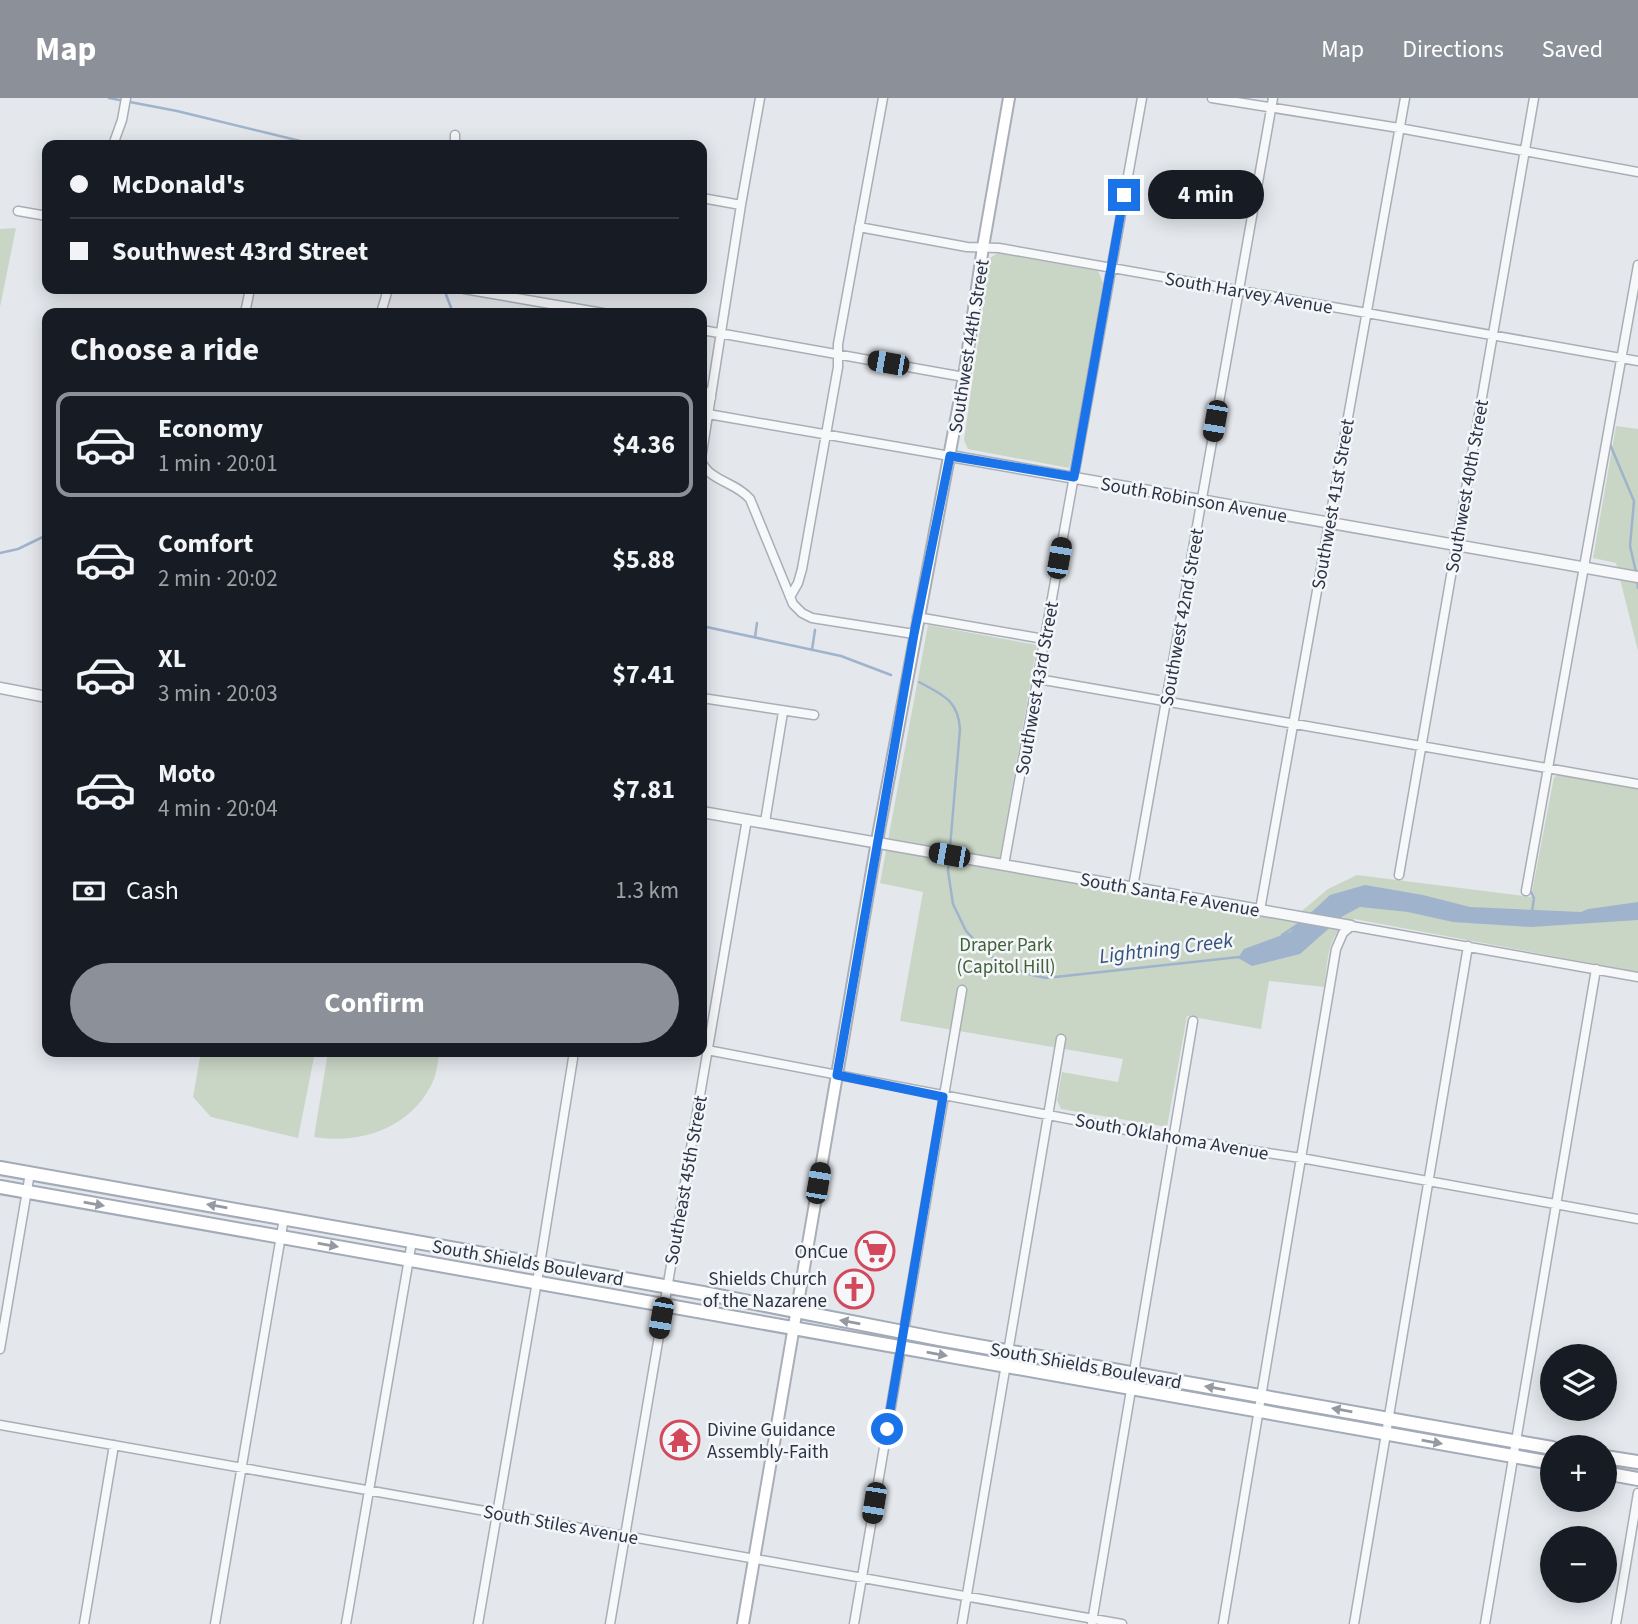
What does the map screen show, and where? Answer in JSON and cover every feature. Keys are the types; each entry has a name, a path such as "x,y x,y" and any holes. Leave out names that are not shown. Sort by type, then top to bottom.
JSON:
{"main road":[{"name":"Southwest 44th Street","path":"743,1624 877,841 964,377 1009,98"},
{"name":"South Shields Boulevard","path":"0,1168 1540,1446"},
{"name":"South Shields Boulevard","path":"0,1187 1540,1461"},
{"path":"1617,1459 1638,1462"},
{"path":"1617,1475 1638,1479"}],"street":[{"path":"115,140 126,98"},
{"path":"707,420 761,98"},
{"path":"790,597 800,577 883,98"},
{"name":"Southwest 43rd Street","path":"1004,865 1142,98"},
{"path":"1212,98 1399,128 1638,172"},
{"name":"Southwest 42nd Street","path":"1133,887 1273,98"},
{"name":"Southwest 41st Street","path":"1260,909 1405,98"},
{"name":"Southwest 40th Street","path":"1399,875 1534,98"},
{"path":"455,135 456,140"},
{"path":"707,199 741,205"},
{"path":"18,211 42,215"},
{"name":"South Harvey Avenue","path":"859,227 967,247 999,248 1110,267 1638,361"},
{"path":"1526,891 1638,265"},
{"path":"507,294 578,308"},
{"path":"707,331 964,377"},
{"path":"707,394 711,398"},
{"name":"South Robinson Avenue","path":"708,414 1638,577"},
{"path":"707,469 741,490 750,499 790,597 798,610 812,618 914,634"},
{"path":"917,617 1044,639"},
{"path":"1038,678 1638,784"},
{"path":"1,692 42,696"},
{"path":"707,699 814,715"},
{"path":"765,822 783,712"},
{"name":"South Santa Fe Avenue","path":"707,813 1638,977"},
{"name":"Southeast 45th Street","path":"707,1050 747,820"},
{"path":"1223,1624 1336,950 1343,933 1351,926"},
{"path":"1354,1624 1468,946"},
{"path":"1485,1624 1596,969"},
{"path":"854,1624 962,990"},
{"path":"1092,1621 1193,1021"},
{"path":"962,1624 1061,1040"},
{"name":"South Oklahoma Avenue","path":"707,1050 1174,1139 1301,1158 1638,1219"},
{"path":"478,1624 540,1264 572,1057"},
{"name":"Southeast 45th Street","path":"610,1624 706,1057"},
{"path":"0,1349 30,1173"},
{"path":"215,1624 284,1218"},
{"path":"346,1624 412,1241"},
{"name":"South Stiles Avenue","path":"0,1425 625,1534 1092,1621 1122,1624"},
{"path":"84,1624 114,1445"},
{"path":"1616,1624 1638,1493"}],"green space":[{"path":"16,228 0,307 0,229"},
{"path":"998,253 1098,271 1103,283 1069,468 968,449 964,440 990,258"},
{"path":"1616,426 1638,429 1638,651 1616,563 1593,558"},
{"name":"Draper Park (Capitol Hill)","path":"928,625 1037,645 998,869 1290,921 1328,889 1357,875 1531,897 1554,777 1559,775 1638,789 1638,972 1354,919 1338,932 1333,940 1324,987 1269,981 1261,1029 1187,1016 1167,1127 1061,1109 1057,1101 1062,1072 1118,1082 1123,1059 900,1021 923,892 880,883"},
{"path":"200,1057 314,1057 298,1138 211,1117 193,1097"},
{"path":"327,1057 439,1057 434,1079 425,1096 400,1121 367,1135 332,1139 314,1137"}],"water":[{"path":"1365,885 1423,895 1470,907 1581,912 1638,902 1638,920 1531,927 1453,922 1408,912 1360,907 1343,916 1300,954 1252,966 1238,958 1244,949 1290,932 1330,895"}],"waterway":[{"name":"Lightning Creek","path":"109,98 177,111 296,140"},
{"name":"Lightning Creek","path":"446,294 451,308"},
{"path":"1609,442 1634,501 1630,546 1636,572"},
{"path":"0,553 18,549 42,537"},
{"path":"1637,579 1638,588"},
{"path":"755,637 757,623"},
{"name":"Lightning Creek","path":"707,627 841,656 891,675"},
{"path":"812,650 815,630"},
{"name":"Lightning Creek","path":"919,682 948,700 959,719 948,871 953,904 966,931 987,953 1001,964 1046,978 1239,957"},
{"path":"1531,892 1534,898 1532,912"},
{"name":"Lightning Creek","path":"1282,935 1300,923"}],"place":[{"name":"OnCue","path":"875,1251"},
{"name":"Shields Church of the Nazarene","path":"854,1289"},
{"name":"Divine Guidance Assembly-Faith","path":"680,1440"}],"route":[{"path":"887,1429 943,1097 837,1075 921,596 950,456 1074,477 1124,195"}]}
